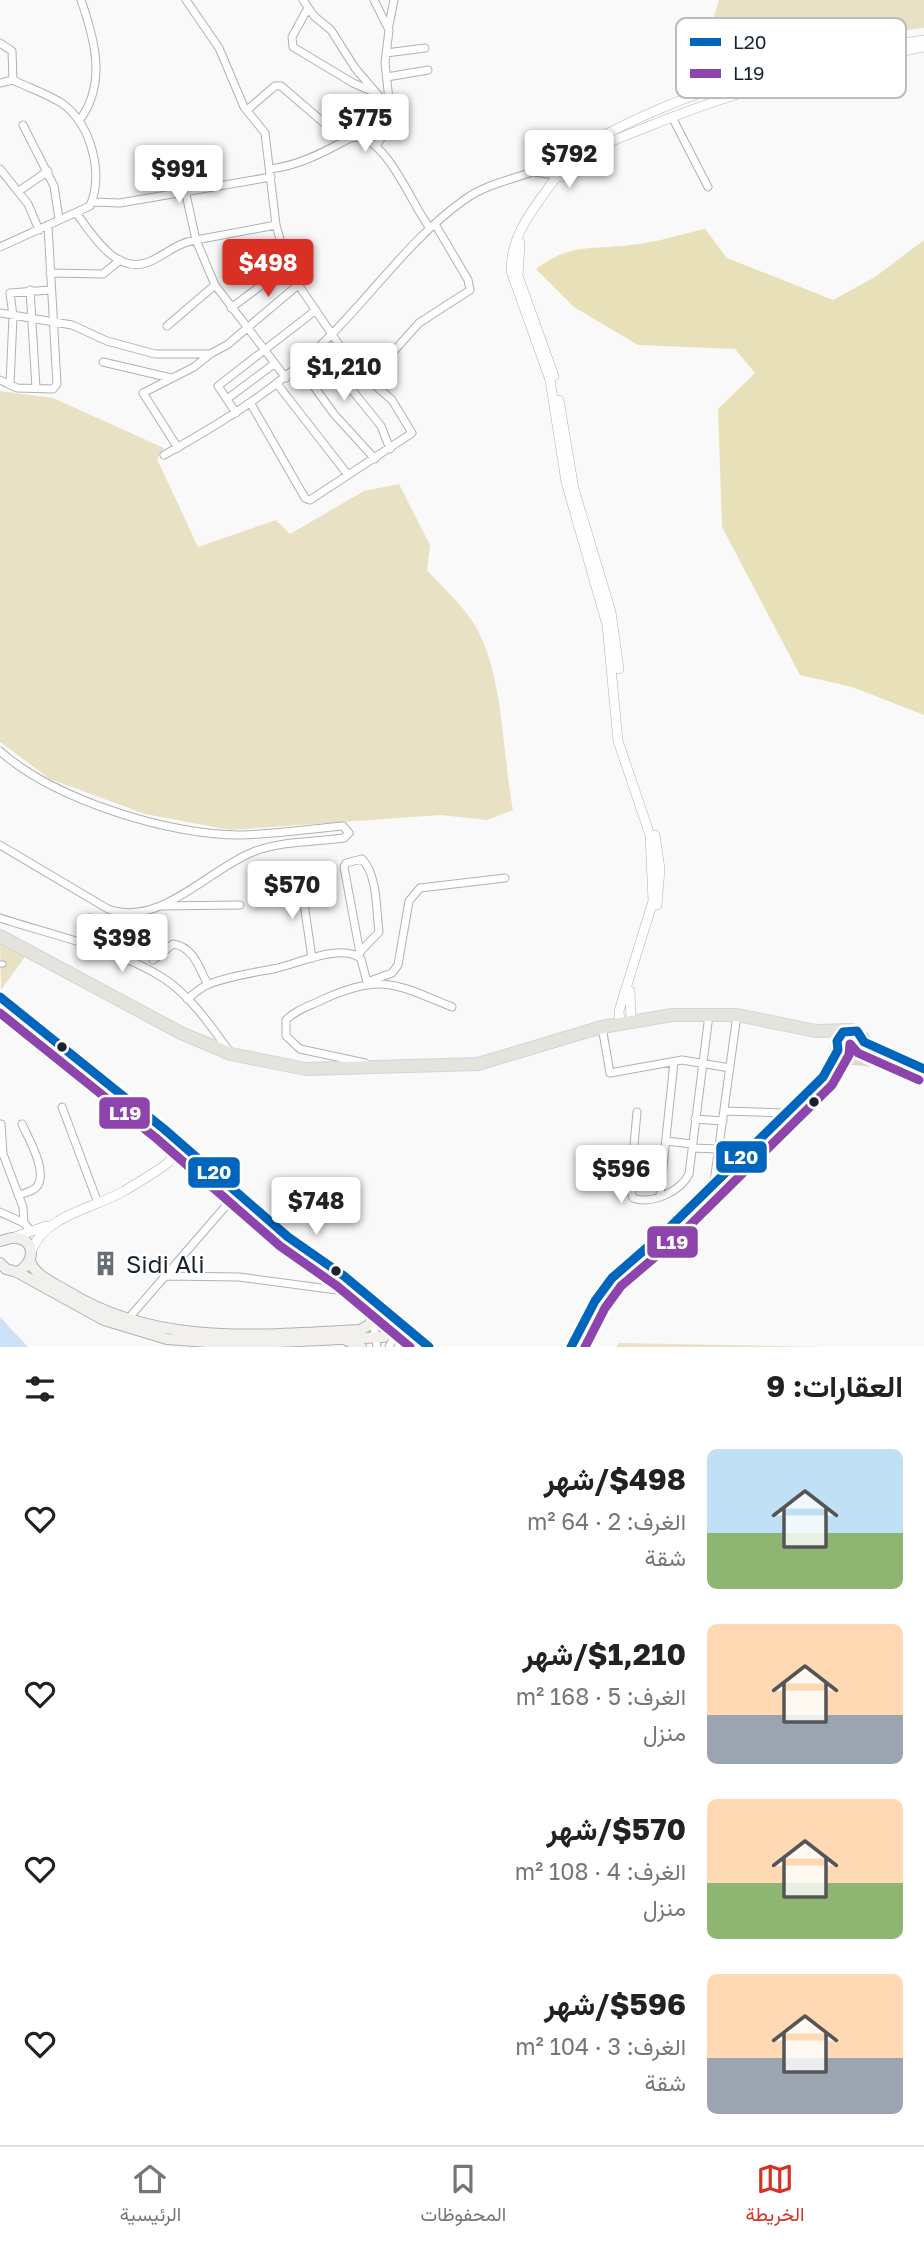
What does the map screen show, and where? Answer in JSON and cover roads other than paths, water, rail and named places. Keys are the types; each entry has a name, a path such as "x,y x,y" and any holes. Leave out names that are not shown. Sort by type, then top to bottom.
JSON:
{"highway":[{"path":"845,1053 839,1036 848,1030 857,1031 864,1042 924,1069"},
{"path":"845,1053 864,1042"},
{"path":"845,1053 924,1078"}],"main road":[{"path":"0,936 151,1019 231,1054 306,1069 478,1064 602,1027 672,1015 737,1015 816,1031 848,1030"},
{"path":"0,997 185,1147 288,1237 359,1289 381,1332"},
{"path":"571,1347 594,1301 611,1278 666,1231 845,1053 816,1031"},
{"path":"5,1241 26,1242 35,1270 72,1294 128,1319 168,1330 210,1335 349,1335 364,1329 381,1332 405,1327"},
{"path":"17,1272 31,1257"},
{"path":"0,1263 6,1269 17,1272 104,1320 167,1339 234,1344 381,1332 405,1327"},
{"path":"405,1327 429,1347"},
{"path":"349,1335 361,1347"}],"street":[{"path":"79,121 92,97 97,57 94,36 81,0"},
{"path":"303,0 331,30 374,92 390,109"},
{"path":"374,0 388,26"},
{"path":"376,146 393,120 386,53 394,0"},
{"path":"191,2 219,48 231,82 247,110 265,133 276,225 287,266 332,334 368,380 392,400 412,431 410,437 307,500 251,404"},
{"path":"308,8 292,37 293,47 353,83 374,92"},
{"path":"906,43 924,40"},
{"path":"0,43 12,51 13,80"},
{"path":"906,51 924,47"},
{"path":"386,53 425,48"},
{"path":"387,77 428,70"},
{"path":"0,247 59,219 77,214 92,202 95,160 79,121 63,104 13,80 1,84"},
{"path":"247,110 271,89 281,86 345,141"},
{"path":"164,455 278,385 332,334 433,226 476,192 534,172 563,159 618,127 691,98"},
{"path":"534,172 561,175 589,153 721,98"},
{"path":"672,117 708,187"},
{"path":"23,125 54,186 59,219"},
{"path":"92,202 105,205 270,173 329,151 345,141 363,138 376,146 433,226 468,280 470,290 419,323 368,380"},
{"path":"563,159 568,163 561,175 518,233 511,256 511,271 550,380 566,482 603,608 614,673 618,741 650,835 653,901 625,1000 625,1022"},
{"path":"552,163 561,175"},
{"path":"0,169 19,191 39,230"},
{"path":"19,191 48,171"},
{"path":"185,190 196,240 215,285 286,378"},
{"path":"77,214 105,251 120,261 141,265 174,245 276,225"},
{"path":"0,380 10,385 36,388 53,389 57,384 48,226"},
{"path":"50,273 103,274 120,261"},
{"path":"231,308 287,266"},
{"path":"167,326 215,285"},
{"path":"178,448 143,395 146,390 223,348 298,285"},
{"path":"30,290 36,388"},
{"path":"10,385 13,317 10,293 50,290"},
{"path":"236,413 218,386 316,310"},
{"path":"0,313 13,317 32,316 72,325 107,341 155,354 210,354"},
{"path":"318,348 381,426 390,449"},
{"path":"103,362 172,378"},
{"path":"227,399 274,364"},
{"path":"299,366 334,414 375,459"},
{"path":"278,385 348,475"},
{"path":"0,751 33,777 63,793 166,825 242,835 343,826 348,830 344,838 250,853 159,906 145,911 122,912 108,909 0,845"},
{"path":"359,954 379,932 370,873 362,859 346,863 344,867 359,954 367,982"},
{"path":"379,1068 300,1049 289,1042 284,1028 286,1020 300,1009 397,969 409,901 420,888 505,878"},
{"path":"271,886 294,888 303,897 312,958"},
{"path":"159,906 240,905"},
{"path":"128,961 145,911"},
{"path":"0,918 128,961 164,978 187,999 231,1054"},
{"path":"89,918 139,928"},
{"path":"153,960 173,944 181,945 188,949 208,985"},
{"path":"187,999 208,985 312,958 345,952 359,954"},
{"path":"367,982 409,990 452,1007"},
{"path":"637,1112 631,1195 636,1200 660,1195 683,1185 689,1174 709,1015"},
{"path":"714,1182 737,1015"},
{"path":"602,1027 610,1073 674,1062 730,1068"},
{"path":"660,1195 674,1062"},
{"path":"62,1107 98,1203"},
{"path":"724,1111 784,1113"},
{"path":"695,1119 723,1121"},
{"path":"1,1124 3,1154 25,1214 24,1223"},
{"path":"18,1195 34,1190 40,1181 39,1168 22,1124"},
{"path":"666,1141 719,1149"},
{"path":"5,1241 58,1222 144,1179 185,1147"},
{"path":"128,1319 237,1193"},
{"path":"0,1212 24,1223 31,1231"},
{"path":"31,1257 42,1233 58,1222"},
{"path":"166,1276 239,1277 344,1291 359,1289"}],"water":[{"path":"0,1317 28,1347 0,1347"}],"place":[{"name":"Sidi Ali","path":"106,1263"}]}
